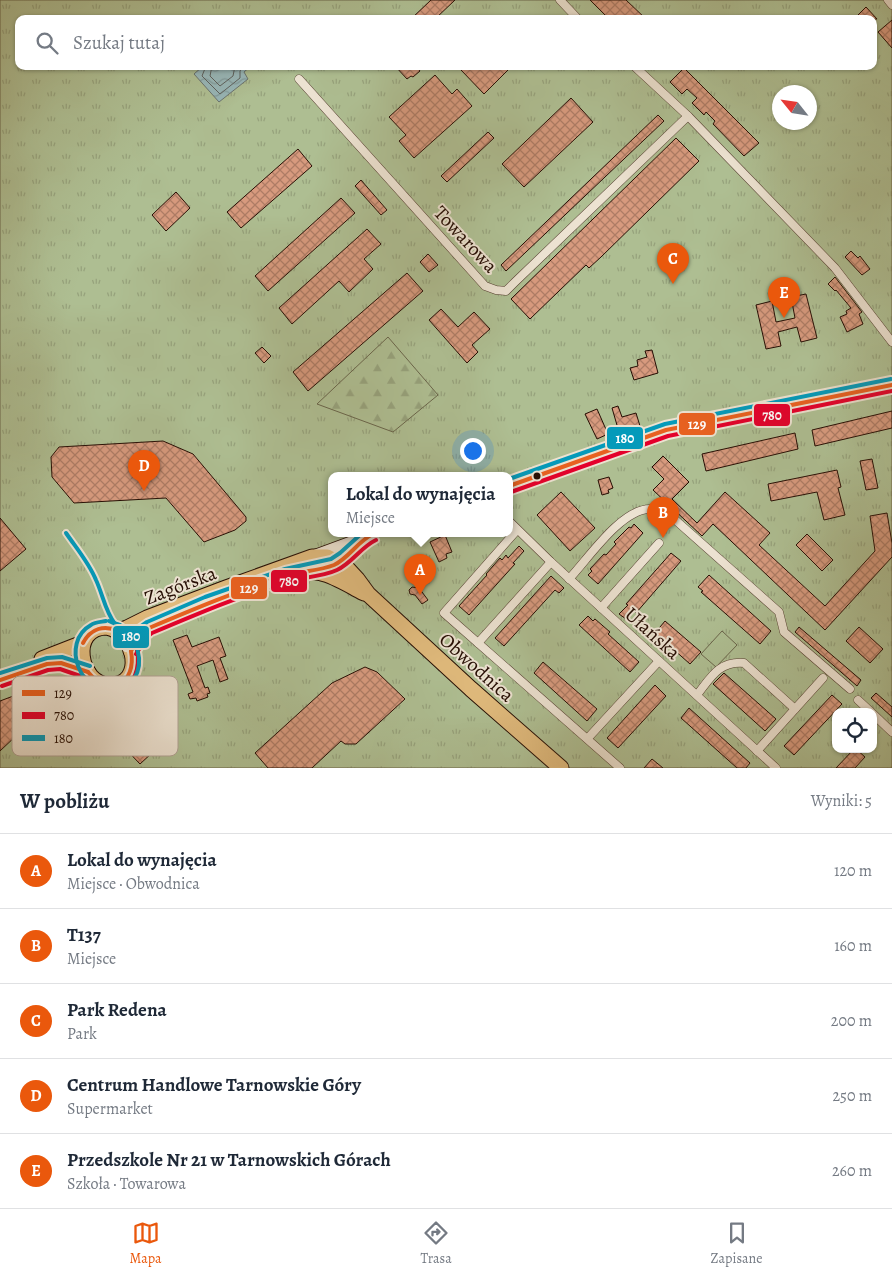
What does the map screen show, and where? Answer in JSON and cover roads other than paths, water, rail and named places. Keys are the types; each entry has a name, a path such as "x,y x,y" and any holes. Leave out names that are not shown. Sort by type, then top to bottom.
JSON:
{"highway":[{"name":"Obwodnica","path":"311,564 321,556 336,566 561,768"},
{"name":"Zagórska","path":"119,631 147,618 226,588 311,564"},
{"name":"Zagórska","path":"131,651 142,633 149,628 207,603 287,575 311,564"},
{"name":"Obwodnica","path":"336,566 352,572 368,594"},
{"path":"92,676 88,672 82,652 83,643 88,634 96,629 107,627 119,631 124,636 131,651 134,666 129,676"},
{"path":"0,673 83,643"},
{"path":"0,680 47,664 61,663 88,672"}],"street":[{"path":"560,0 574,15"},
{"path":"888,0 892,5"},
{"path":"638,70 688,116 835,268 892,342"},
{"name":"Towarowa","path":"299,78 485,286 506,291 688,116"},
{"path":"513,485 666,430 892,385"},
{"path":"569,579 619,523 632,514 652,509 661,512 672,517 779,612 784,632 850,689"},
{"name":"Ułańska","path":"513,526 776,768"},
{"path":"513,534 517,530"},
{"path":"311,564 348,548 366,537"},
{"path":"510,537 494,553 444,613 620,768"},
{"path":"601,608 659,543"},
{"path":"336,566 348,548"},
{"path":"348,548 352,572"},
{"path":"478,643 551,562"},
{"path":"588,738 659,661"},
{"path":"697,695 720,667 733,662 744,663 795,708"},
{"path":"757,750 823,678"},
{"path":"858,700 867,708"},
{"path":"877,718 892,732"},
{"path":"762,768 768,761"}],"water":[{"path":"198,70 246,70 244,72 248,79 219,102 194,74"}],"place":[{"name":"Park Redena","path":"673,284"},
{"name":"Przedszkole Nr 21 w Tarnowskich Górach","path":"784,318"},
{"name":"Centrum Handlowe Tarnowskie Góry","path":"144,491"},
{"name":"T137","path":"663,538"},
{"name":"Lokal do wynajęcia","path":"420,595"}]}
